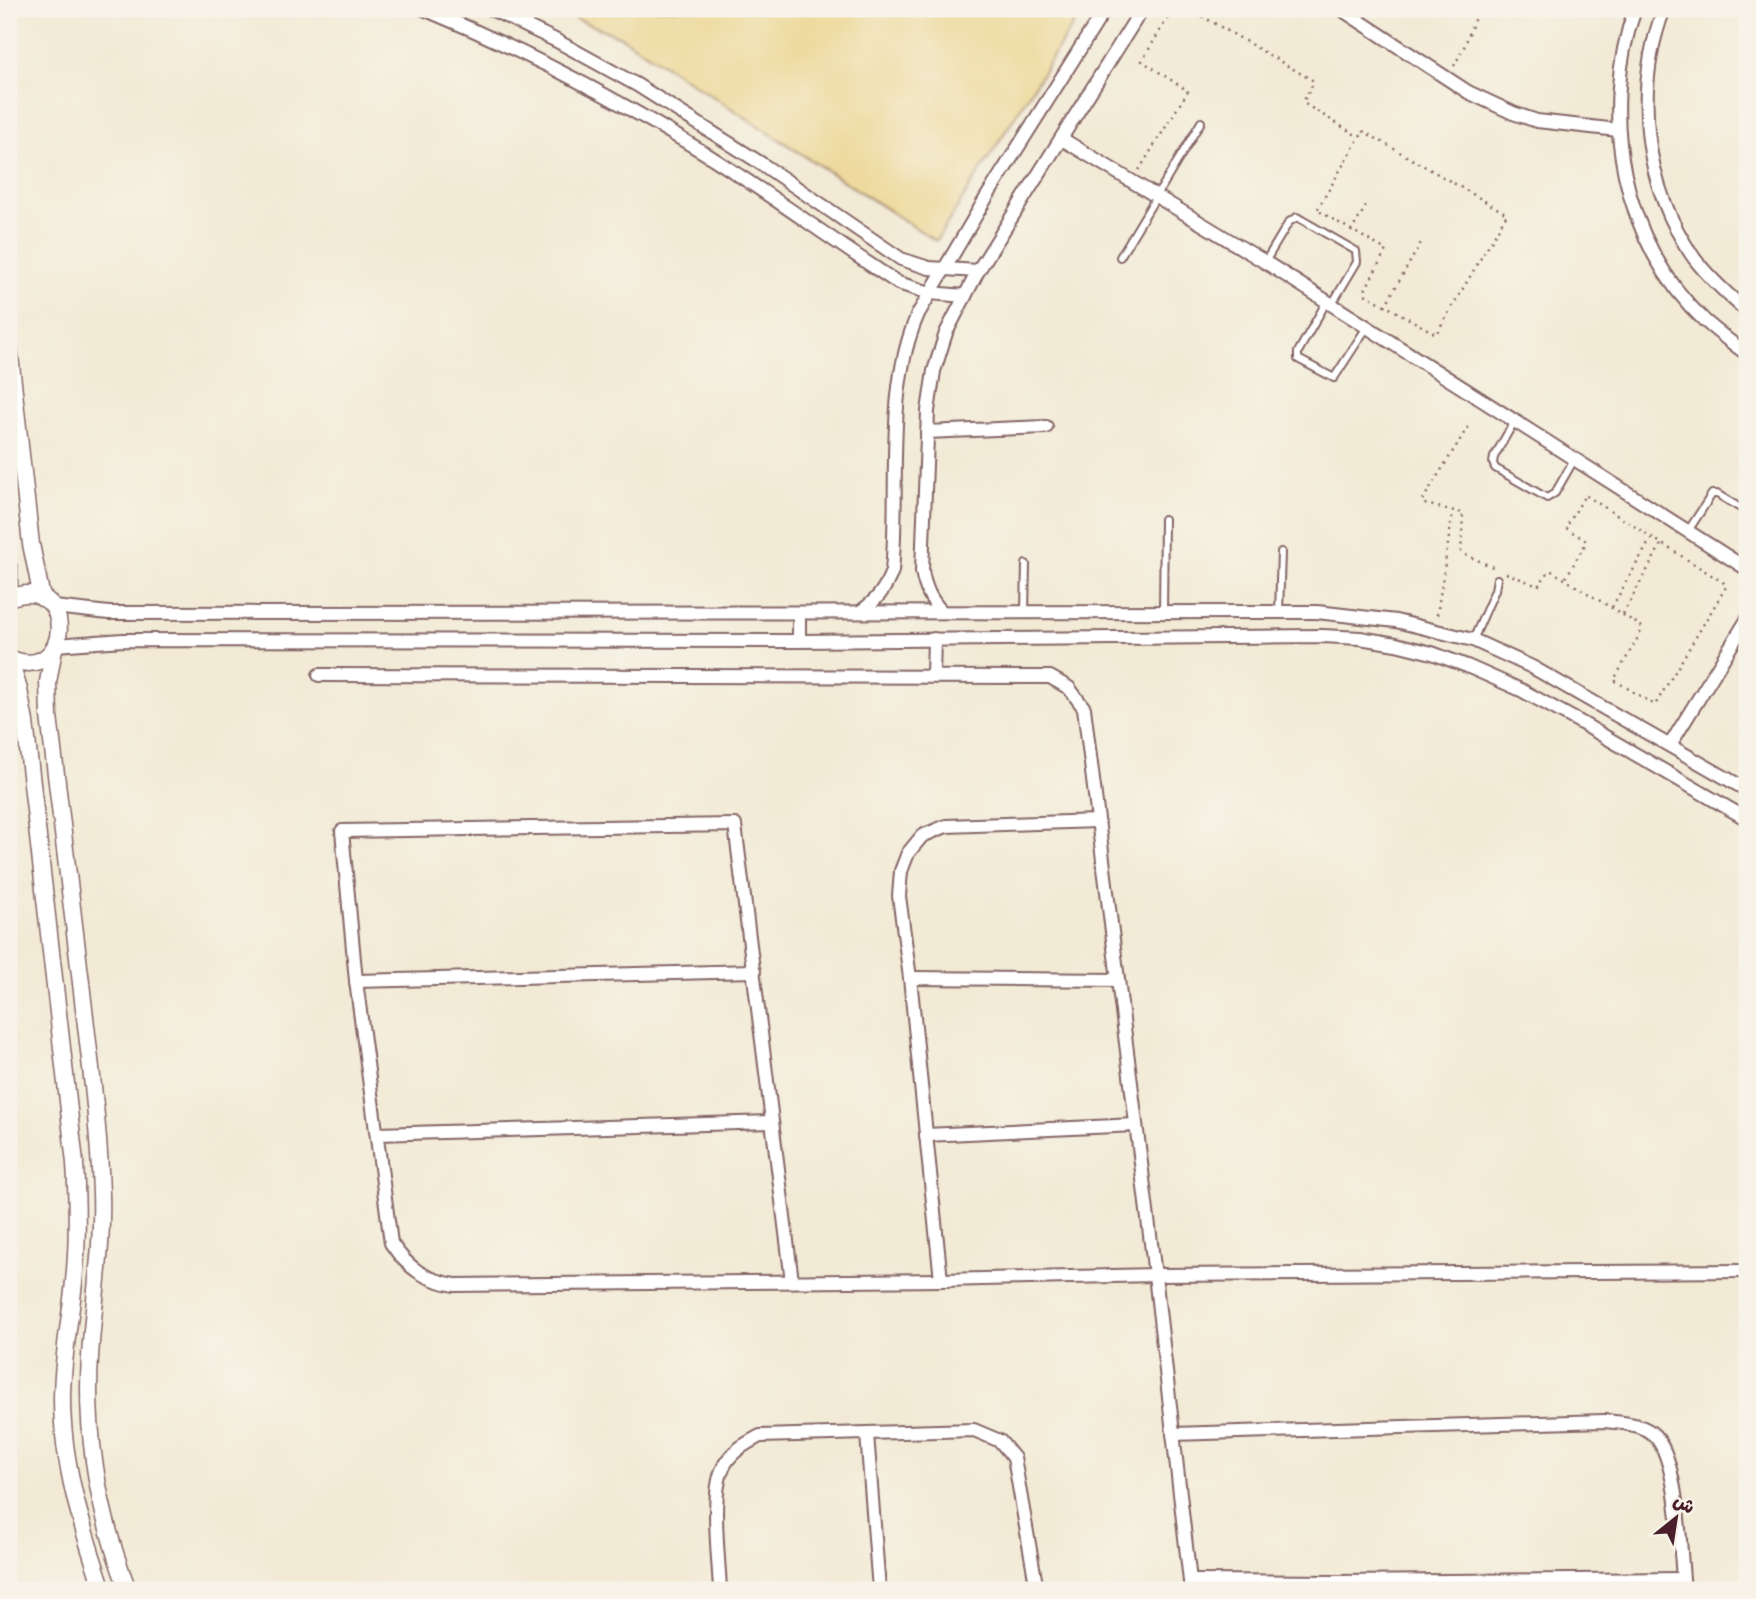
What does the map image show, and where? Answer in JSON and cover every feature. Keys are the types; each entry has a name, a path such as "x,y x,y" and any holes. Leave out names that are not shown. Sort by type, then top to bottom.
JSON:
{"street":[{"path":"424,9 545,64 626,106 704,153 898,283 930,293 965,296"},
{"path":"491,9 637,85 772,170 901,259 922,266 978,271"},
{"path":"860,612 875,602 886,587 892,571 900,379 911,329 993,186 1105,9"},
{"path":"942,612 925,587 922,571 930,391 939,352 978,271 1142,9"},
{"path":"1341,9 1490,104 1537,121 1618,130"},
{"path":"1664,9 1657,26 1648,88 1647,133 1655,178 1671,220 1695,259 1726,293 1747,311"},
{"path":"1631,10 1620,68 1618,130 1624,172 1636,213 1653,251 1676,287 1704,320 1747,354"},
{"path":"1062,139 1265,262 1747,569"},
{"path":"9,347 31,544 48,603 61,626 48,682 49,716 90,1065 101,1196 99,1277 90,1355 90,1427 99,1498 128,1590"},
{"path":"927,432 1046,428"},
{"path":"9,568 9,598 32,594 48,603 109,613 1317,611 1356,615 1435,629 1473,640 1532,667 1747,790"},
{"path":"799,612 799,641"},
{"path":"990,613 990,638"},
{"path":"1670,745 1747,620"},
{"path":"103,1590 74,1495 64,1431 63,1366 75,1272 77,1232 75,1163 25,722 10,658 29,662 38,660 55,647 137,640 1360,638 1420,650 1467,666 1521,690 1747,819"},
{"path":"933,676 934,639"},
{"path":"319,675 1050,677 1069,688 1084,708 1155,1275 1172,1434 1191,1585 1683,1585 1673,1478 1666,1450 1654,1434 1637,1426 1604,1421 1172,1434"},
{"path":"1578,721 1591,701"},
{"path":"941,1280 899,896 901,871 908,853 922,836 946,825 1098,821"},
{"path":"792,1281 735,825 342,831 356,981 391,1243 402,1260 417,1273 436,1281 456,1284 941,1280 1155,1275 1747,1271"},
{"path":"356,981 754,971"},
{"path":"910,978 1118,980"},
{"path":"377,1134 771,1122"},
{"path":"926,1135 1136,1125"},
{"path":"720,1590 716,1493 722,1469 737,1448 760,1436 974,1430 1000,1441 1014,1458 1037,1590"},
{"path":"867,1433 879,1590"}],"lane":[{"path":"1121,257 1202,121"},
{"path":"1265,262 1289,222 1297,217 1356,251 1357,262 1298,352 1298,359 1334,378 1367,327"},
{"path":"1515,420 1493,460 1495,468 1547,498 1555,493 1575,458"},
{"path":"1688,531 1712,494 1717,494 1747,512"},
{"path":"1163,612 1164,519"},
{"path":"1279,612 1281,552"},
{"path":"1025,612 1026,564"},
{"path":"1473,640 1495,590 1497,579"}],"path":[{"path":"1132,181 1188,91 1142,61 1173,9"},
{"path":"1190,9 1312,80 1313,84 1304,103 1359,138"},
{"path":"1448,79 1465,46 1478,9"},
{"path":"1365,132 1507,214 1438,332 1432,333 1364,292 1386,250 1352,230 1317,210 1365,132"},
{"path":"1352,230 1366,206"},
{"path":"1385,306 1422,241"},
{"path":"1468,427 1422,501 1424,504 1464,515 1461,550 1464,555 1536,586 1549,570 1640,624 1642,630 1614,680 1656,705 1726,585 1585,495 1566,528 1586,543 1565,579"},
{"path":"1435,629 1453,510"},
{"path":"1612,608 1652,537"},
{"path":"1623,614 1662,543"}],"sand":[{"path":"552,9 1083,9 936,241 621,37"}]}
